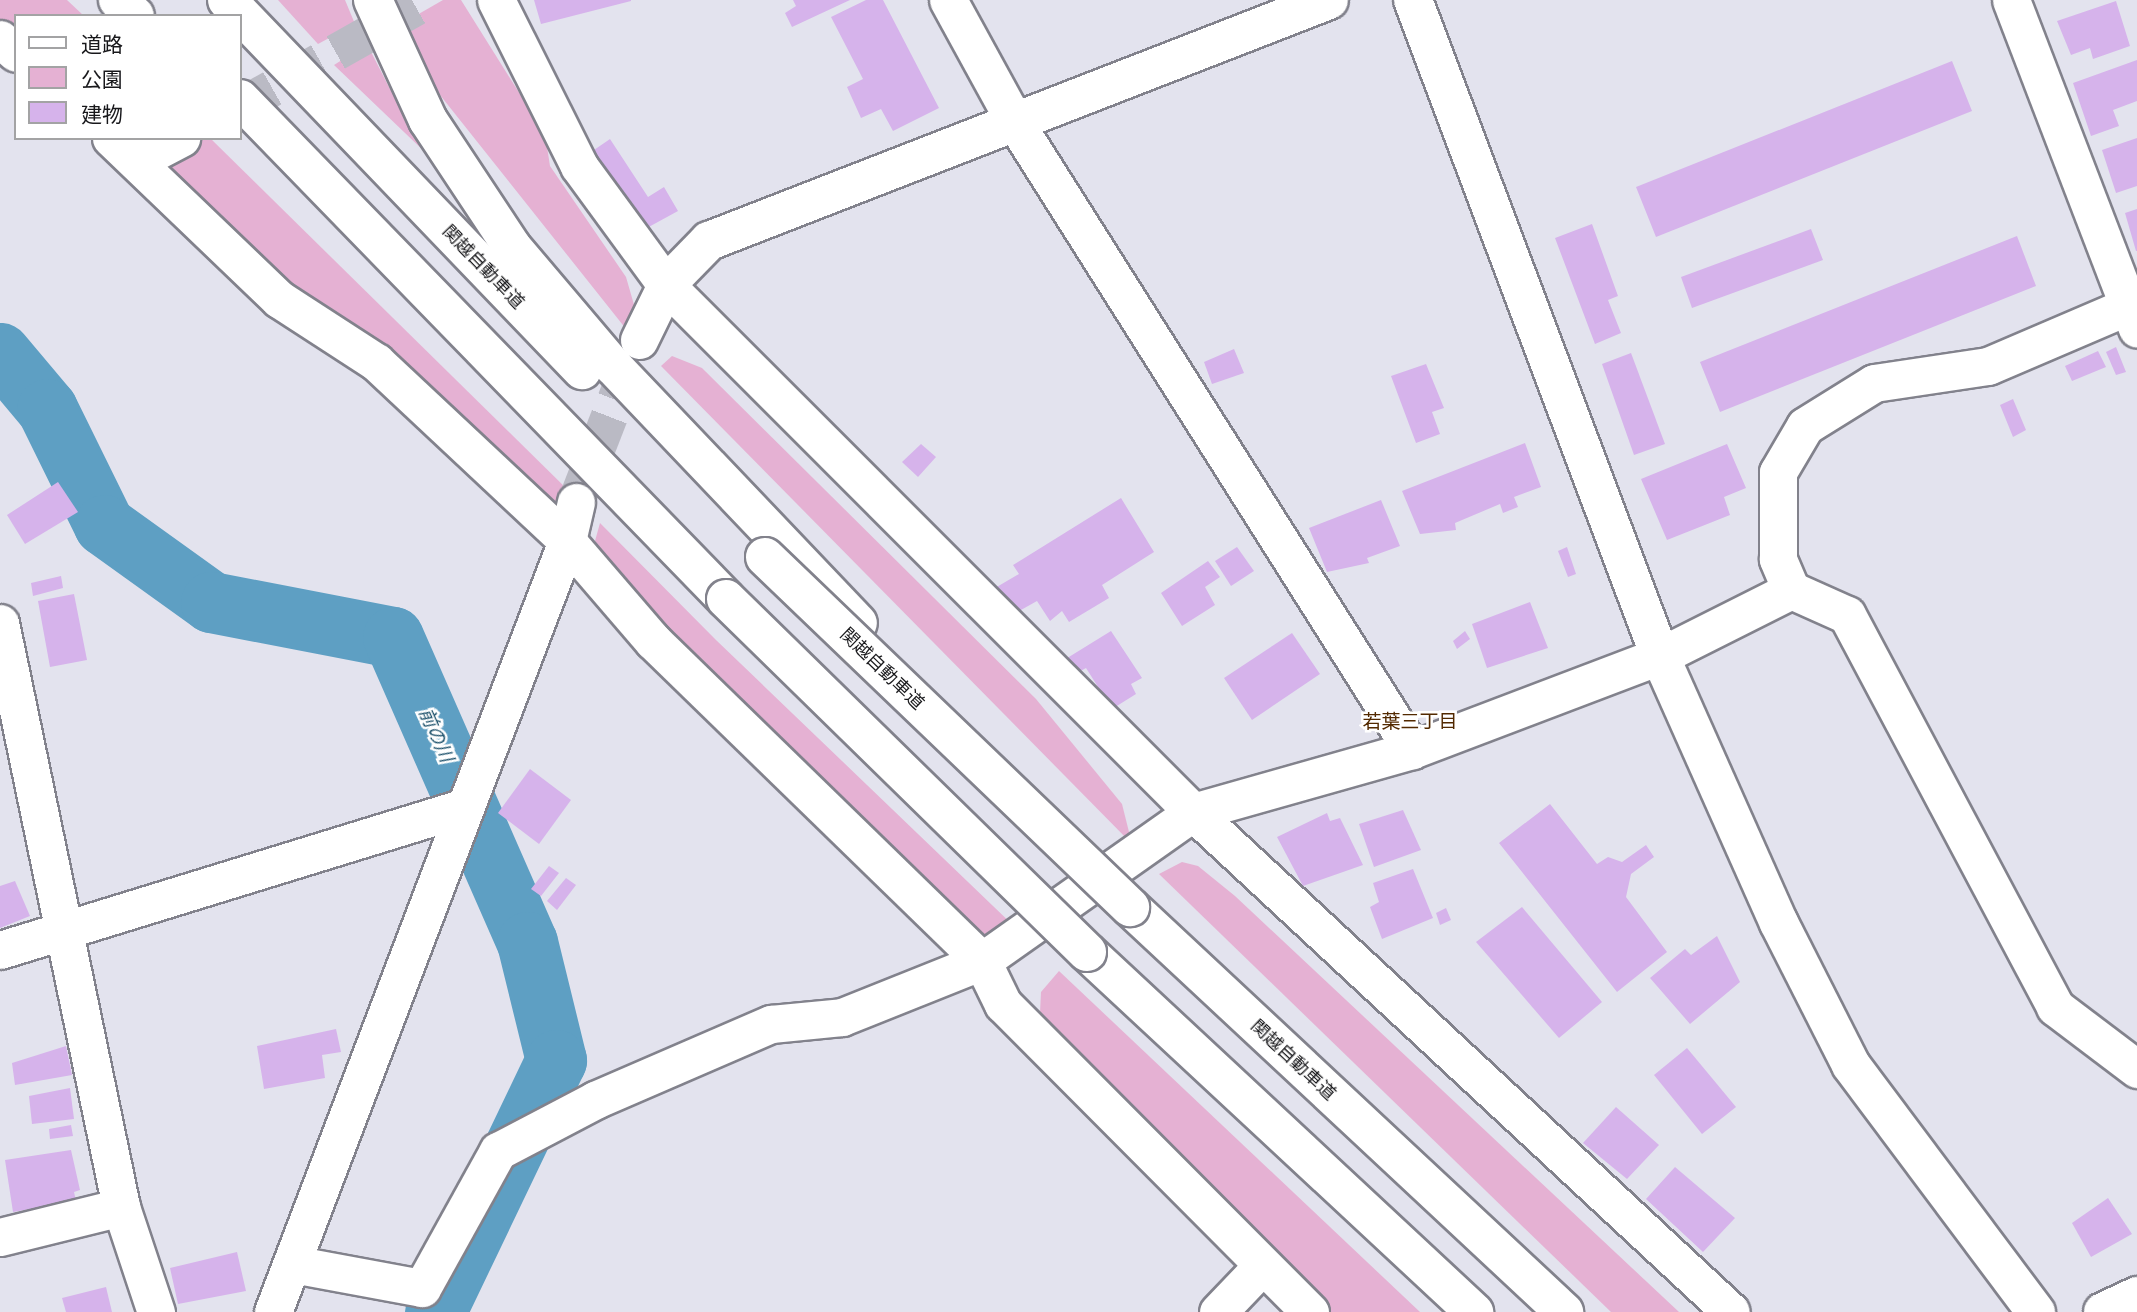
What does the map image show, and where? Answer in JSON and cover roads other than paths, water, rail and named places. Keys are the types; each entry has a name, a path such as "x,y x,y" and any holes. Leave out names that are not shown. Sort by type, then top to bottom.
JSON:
{"main road":[{"path":"118,0 133,14"},
{"path":"147,0 159,14"},
{"name":"関越自動車道","path":"227,0 241,14"},
{"path":"373,0 428,120 512,247 612,366 774,550"},
{"path":"666,285 709,241 1016,124 1329,0"},
{"path":"1413,0 1660,656 1779,923 1851,1065 2036,1312"},
{"name":"関越自動車道","path":"242,15 1043,824 1564,1312"},
{"path":"242,101 726,599 1087,952 1474,1312"},
{"path":"242,113 326,190"},
{"path":"2103,1312 2137,1296"}],"street":[{"path":"496,0 579,166 666,285 1193,813 1731,1312"},
{"path":"948,0 1016,124 1412,750"},
{"path":"2011,0 2134,313 1988,366 1874,383 1805,426 1778,472 1777,559 1791,590 1847,615 2054,1007 2137,1069"},
{"path":"0,39 14,51"},
{"path":"124,150 172,140"},
{"path":"124,150 279,299 376,362 567,541 653,641 982,961 1003,1004 1310,1312"},
{"path":"639,341 666,285"},
{"path":"273,1312 462,808 567,541 576,502"},
{"path":"292,1264 422,1288 498,1151 595,1100 771,1024 842,1017 982,961 1193,813 1412,750 1660,656 1791,590"},
{"path":"0,623 66,929 121,1207 156,1312"},
{"path":"0,950 462,808"},
{"path":"0,1237 121,1207"},
{"path":"1218,1312 1262,1266"}],"waterway":[{"name":"前の川","path":"0,353 47,409 104,525 211,602 393,637 527,942 556,1060 435,1312"}],"tunnel":[{"path":"242,105 428,0"},
{"path":"576,502 635,350"}],"district":[{"name":"若葉三丁目","path":"1410,722"}]}
